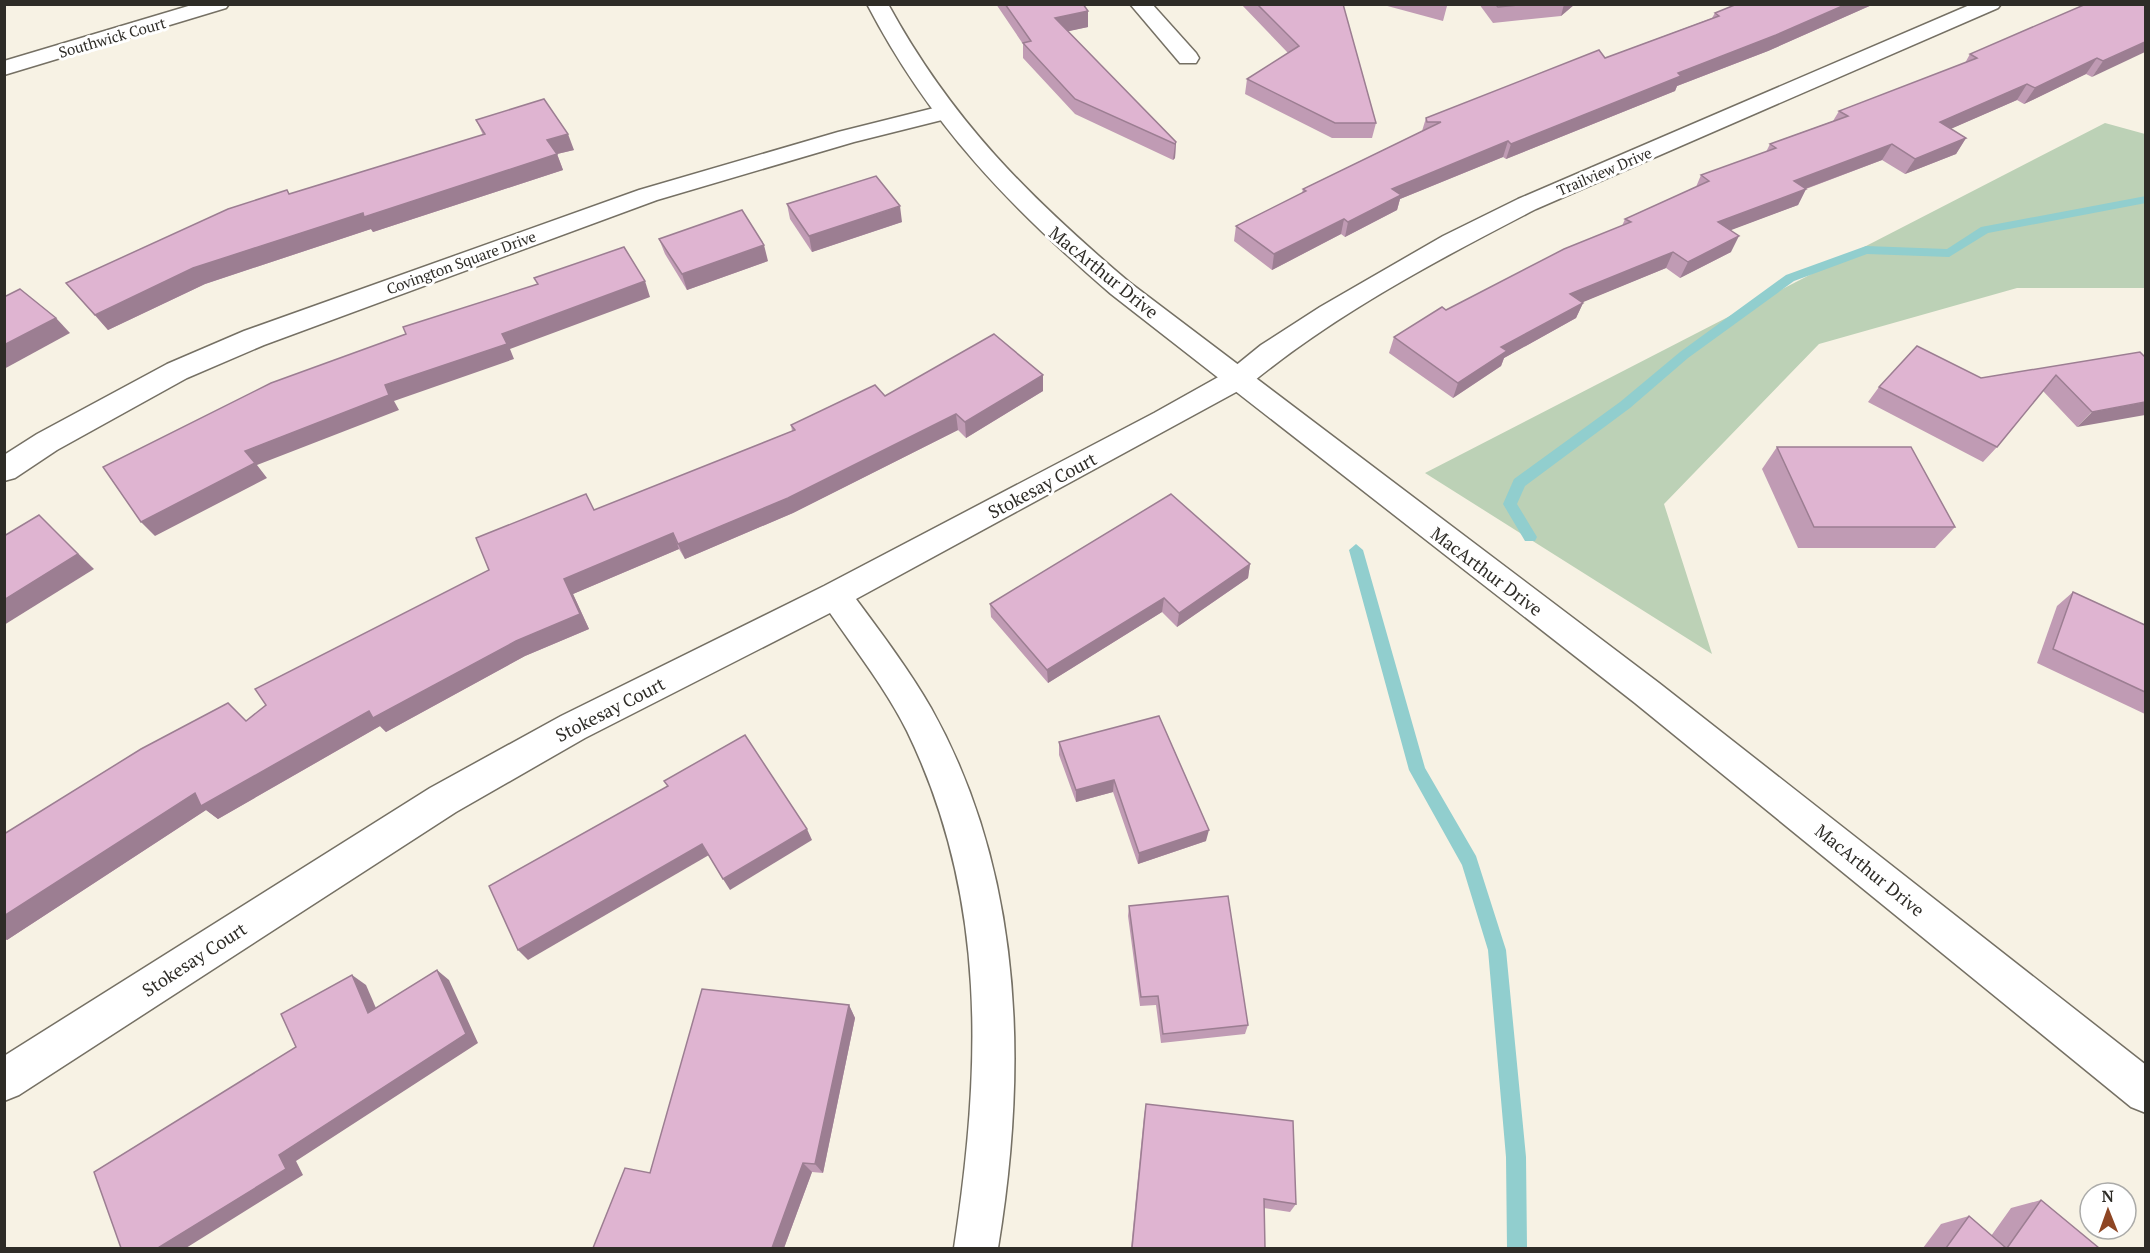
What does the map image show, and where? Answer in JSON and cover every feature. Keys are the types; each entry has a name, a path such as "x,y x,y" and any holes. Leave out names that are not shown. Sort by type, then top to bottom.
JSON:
{"street":[{"name":"Southwick Court","path":"4,68 219,4"},
{"name":"MacArthur Drive","path":"877,4 897,45 942,113 969,146 1027,207 1071,247 1684,723 2145,1092"},
{"path":"1140,4 1188,58"},
{"name":"Trailview Drive","path":"1239,378 1271,352 1330,313 1490,221 1991,4"},
{"name":"Covington Square Drive","path":"4,470 47,442 177,371 254,338 648,195 846,137 942,113"},
{"name":"Stokesay Court","path":"4,1080 443,800 620,702 835,595 1239,378"},
{"path":"835,595 886,666 919,720 940,763 961,822 987,921 994,1018 994,1104 988,1175 976,1248"}],"green space":[{"path":"2105,123 2145,134 2145,288 2017,288 1819,344 1664,504 1712,654 1425,473"}],"building":[{"path":"1005,4 1083,4 1088,11 1055,18 1176,142 1175,144 1075,99 1023,43 1031,41"},
{"path":"1257,4 1343,4 1376,123 1335,123 1247,79 1299,46"},
{"path":"1495,4 1529,4 1498,7"},
{"path":"1737,4 1847,4 1776,35 1678,73 1681,76 1511,144 1508,141 1392,189 1401,195 1348,222 1344,219 1274,254 1236,226 1306,191 1303,189 1441,122 1427,122 1426,118 1599,50 1605,58 1719,16 1715,13"},
{"path":"2086,4 2145,4 2145,42 2103,61 2097,58 2035,88 2027,84 1940,122 1966,138 1915,159 1892,144 1794,181 1806,189 1718,222 1739,236 1688,262 1673,252 1570,294 1583,303 1501,347 1507,351 1458,383 1394,337 1442,307 1446,310 1564,249 1631,222 1625,219 1709,181 1701,175 1776,148 1770,144 1848,116 1839,111 1977,58 1970,54"},
{"path":"544,99 568,134 547,140 557,154 364,217 363,213 193,268 95,315 66,283 228,209 287,190 289,194 485,134 476,120"},
{"path":"876,176 900,206 809,236 787,204"},
{"path":"742,210 764,245 682,274 659,239"},
{"path":"624,247 645,281 502,334 507,344 385,385 389,395 245,451 255,463 141,522 103,467 271,383 406,334 403,327 538,284 534,278"},
{"path":"20,289 56,318 4,345 4,297"},
{"path":"994,334 1043,375 965,422 956,414 788,498 678,544 673,533 564,579 580,614 516,641 373,718 369,711 201,806 195,793 4,916 4,834 141,749 228,703 246,721 266,705 255,689 489,570 476,538 586,494 594,510 795,430 791,425 875,385 885,396"},
{"path":"1917,346 1981,378 2140,352 2145,357 2145,402 2092,412 2056,375 1997,447 1879,387"},
{"path":"1777,447 1911,447 1955,527 1814,527"},
{"path":"1171,494 1250,564 1179,613 1164,598 1047,670 990,604"},
{"path":"39,515 78,554 4,600 4,536"},
{"path":"2073,592 2145,625 2145,692 2053,649"},
{"path":"1159,716 1209,830 1139,853 1114,780 1076,790 1059,742"},
{"path":"745,735 807,829 723,879 702,844 518,950 489,886 668,786 664,781"},
{"path":"1228,896 1248,1025 1163,1034 1158,996 1141,997 1129,906"},
{"path":"437,970 466,1034 279,1155 286,1169 158,1248 121,1248 94,1172 296,1047 281,1014 352,975 368,1013"},
{"path":"702,989 849,1005 815,1164 803,1163 772,1248 593,1248 625,1168 650,1173"},
{"path":"1146,1104 1293,1121 1296,1204 1264,1199 1265,1248 1132,1248"},
{"path":"2041,1200 2078,1231 2078,1241 2091,1241 2099,1248 2007,1248"},
{"path":"1969,1216 2006,1248 1946,1248"}],"waterway":[{"path":"1530,537 1510,504 1519,483 1625,405 1684,355 1790,278 1866,250 1949,253 1985,230 2146,199"},
{"path":"1356,550 1417,770 1470,862 1497,950 1516,1157 1517,1248"}]}
